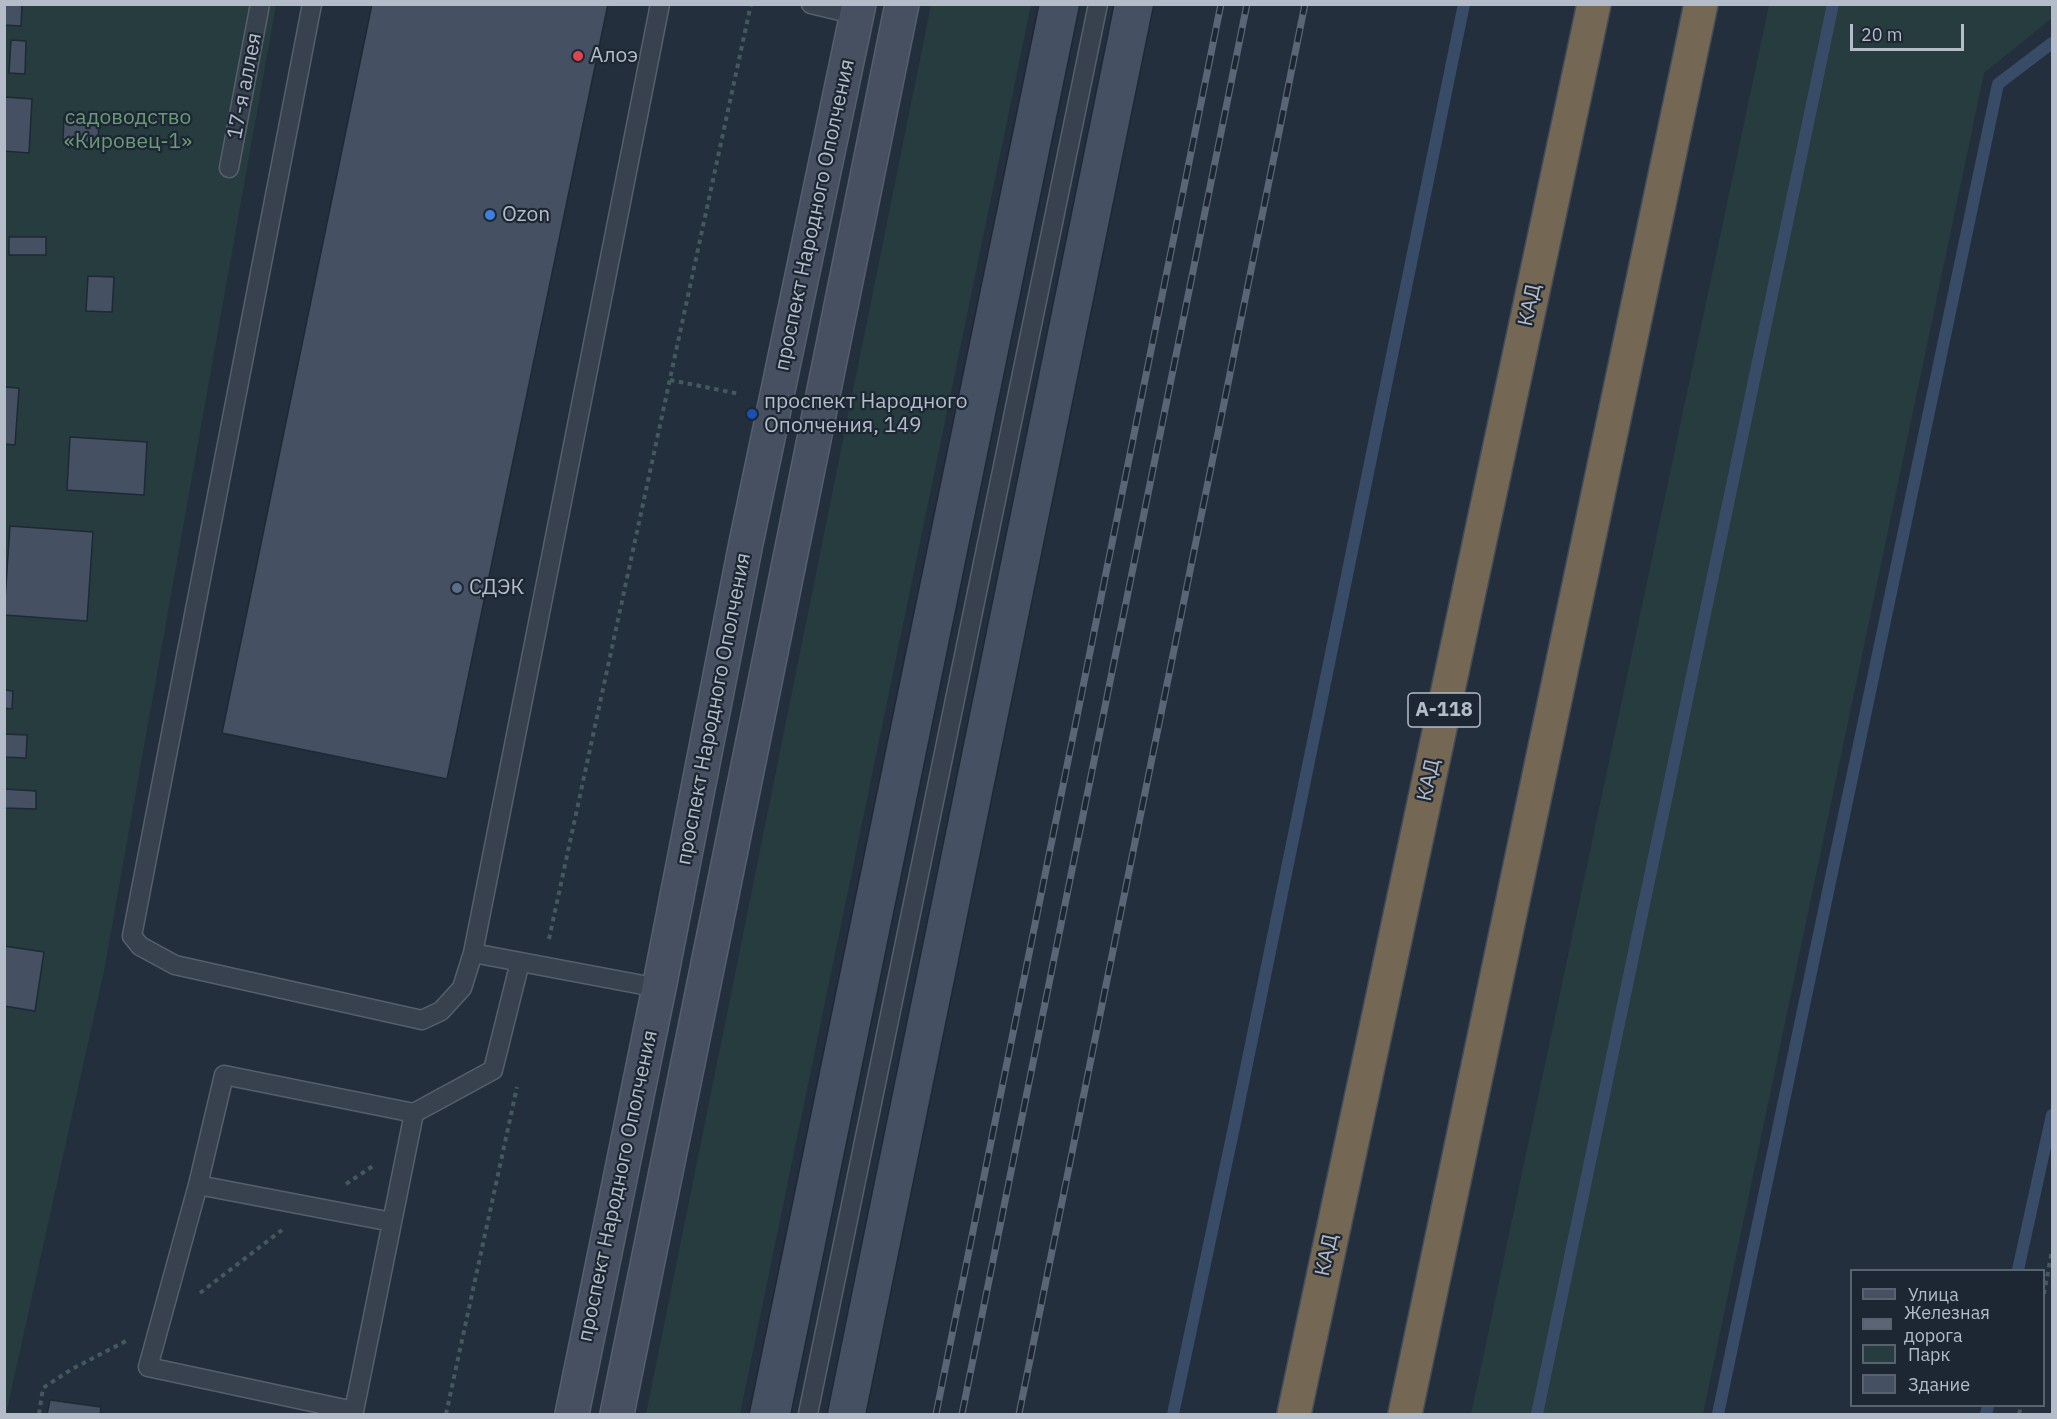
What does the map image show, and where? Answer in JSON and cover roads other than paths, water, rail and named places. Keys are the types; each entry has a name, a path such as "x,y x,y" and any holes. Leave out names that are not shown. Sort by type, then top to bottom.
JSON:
{"highway":[{"name":"КАД","path":"1294,1414 1594,4"},
{"path":"1405,1414 1701,4"}],"main road":[{"name":"проспект Народного Ополчения","path":"617,1414 902,4"},
{"name":"проспект Народного Ополчения","path":"572,1414 659,988 746,543 858,10"}],"lane":[{"name":"17-я аллея","path":"229,168 260,4"},
{"path":"312,4 132,936 140,946 175,965 422,1020 441,1011 462,988 473,953 660,4"},
{"path":"811,4 858,10"},
{"path":"808,1414 1098,4"},
{"path":"473,953 659,988"},
{"path":"414,1113 354,1411 148,1367 198,1185 224,1075 414,1113 493,1070 520,962"},
{"path":"198,1185 392,1222"}],"waterway":[{"path":"1173,1414 1464,4"},
{"path":"1537,1414 1833,4"},
{"path":"1718,1414 1998,84 2052,43"},
{"path":"2018,1269 2052,1115"},
{"path":"1986,1414 1988,1407"}],"railway":[{"path":"936,1414 1221,4"},
{"path":"962,1414 1247,4"},
{"path":"1019,1414 1305,4"}],"place":[{"name":"Алоэ","path":"578,56"},
{"name":"Ozon","path":"490,215"},
{"name":"проспект Народного Ополчения, 149","path":"752,414"},
{"name":"СДЭК","path":"457,588"}],"park label":[{"name":"садоводство «Кировец-1»","path":"128,130"}]}
